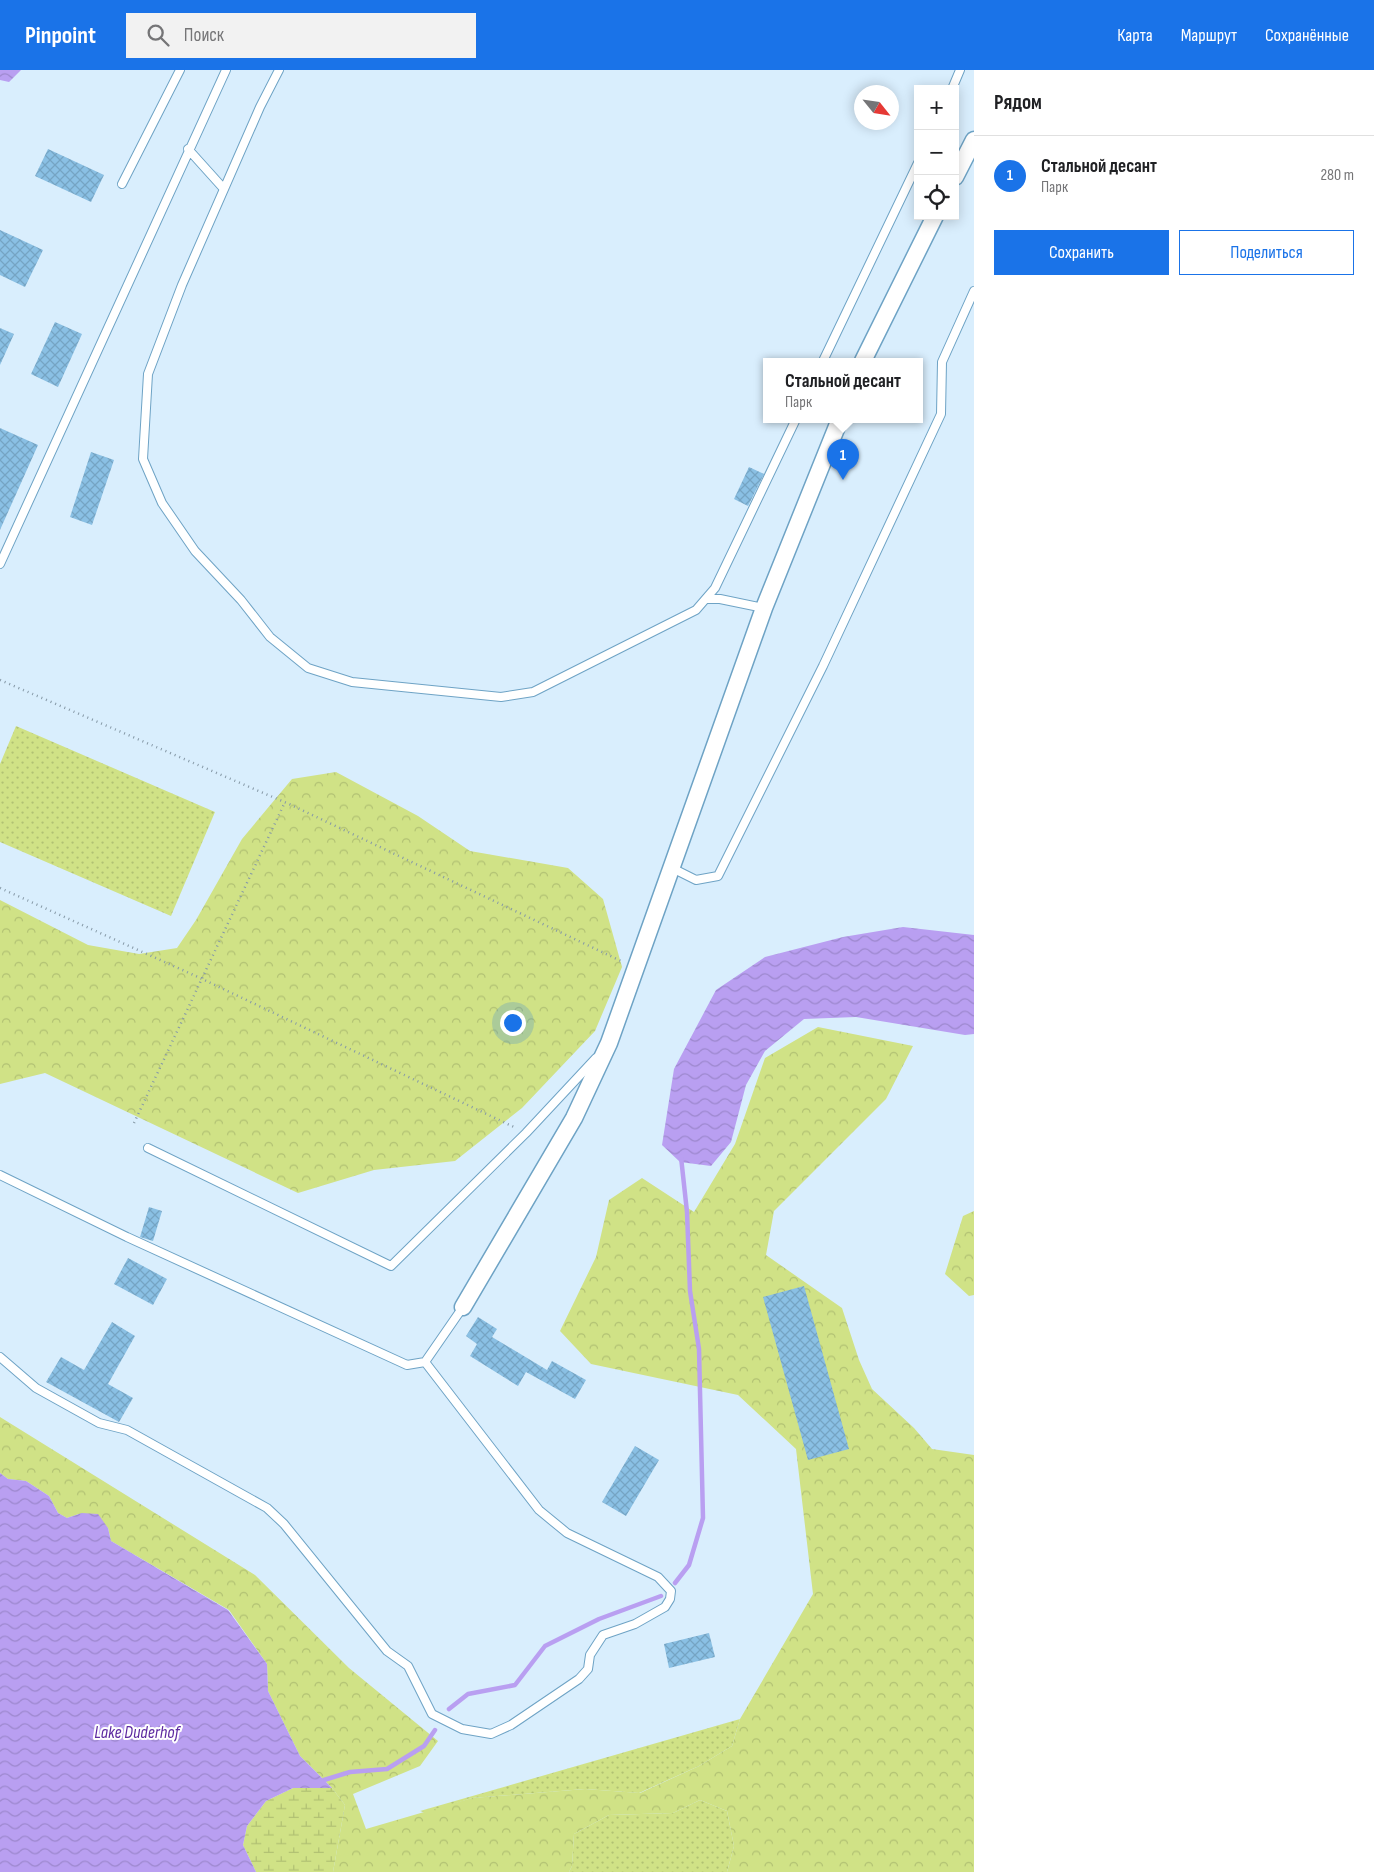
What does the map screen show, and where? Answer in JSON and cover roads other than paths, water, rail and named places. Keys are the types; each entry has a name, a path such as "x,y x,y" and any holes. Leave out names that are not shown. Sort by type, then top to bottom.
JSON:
{"street":[{"path":"956,175 974,140"},
{"path":"864,358 933,220"},
{"path":"462,1307 574,1118 610,1043 764,608 838,423"}],"lane":[{"path":"122,184 180,70"},
{"path":"0,564 188,149 226,70"},
{"path":"279,70 182,285 148,374 143,459 162,503 195,551 241,600 270,638 308,668 352,682 501,697 533,692 696,610 708,599 715,588 794,423"},
{"path":"954,85 960,70"},
{"path":"188,149 224,189"},
{"path":"824,358 914,171"},
{"path":"672,868 696,880 718,876 824,666 942,414 942,362 974,291"},
{"path":"708,599 720,599 764,608"},
{"path":"148,1148 391,1266 526,1134 610,1043"},
{"path":"0,1175 127,1237 407,1365 425,1362 462,1307"},
{"path":"0,1357 36,1388 100,1422 127,1430 267,1508 284,1524 387,1651 408,1666 432,1714 462,1729 490,1734 511,1725 579,1678 588,1669 590,1655 603,1634 635,1624 665,1607 670,1600 671,1591 658,1577 567,1533 539,1510 425,1362"}],"water":[{"path":"0,70 21,70 9,82 0,80"},
{"path":"903,927 974,935 974,1034 965,1035 856,1017 804,1019 765,1051 746,1085 731,1142 711,1166 680,1162 662,1145 674,1069 716,990 765,957 843,937"},
{"name":"Lake Duderhof","path":"0,1473 8,1479 26,1481 49,1496 58,1513 67,1518 82,1513 98,1514 108,1528 111,1541 228,1610 267,1664 268,1691 300,1756 332,1788 293,1788 266,1801 247,1826 243,1845 256,1872 0,1872"}],"waterway":[{"path":"675,1583 689,1565 703,1518 699,1349 690,1291 687,1212 681,1157"},
{"path":"449,1709 468,1694 515,1685 545,1646 599,1619 661,1596"},
{"path":"324,1780 350,1772 387,1769 424,1746 435,1730"}],"place":[{"name":"Стальной десант","path":"843,480"}]}
